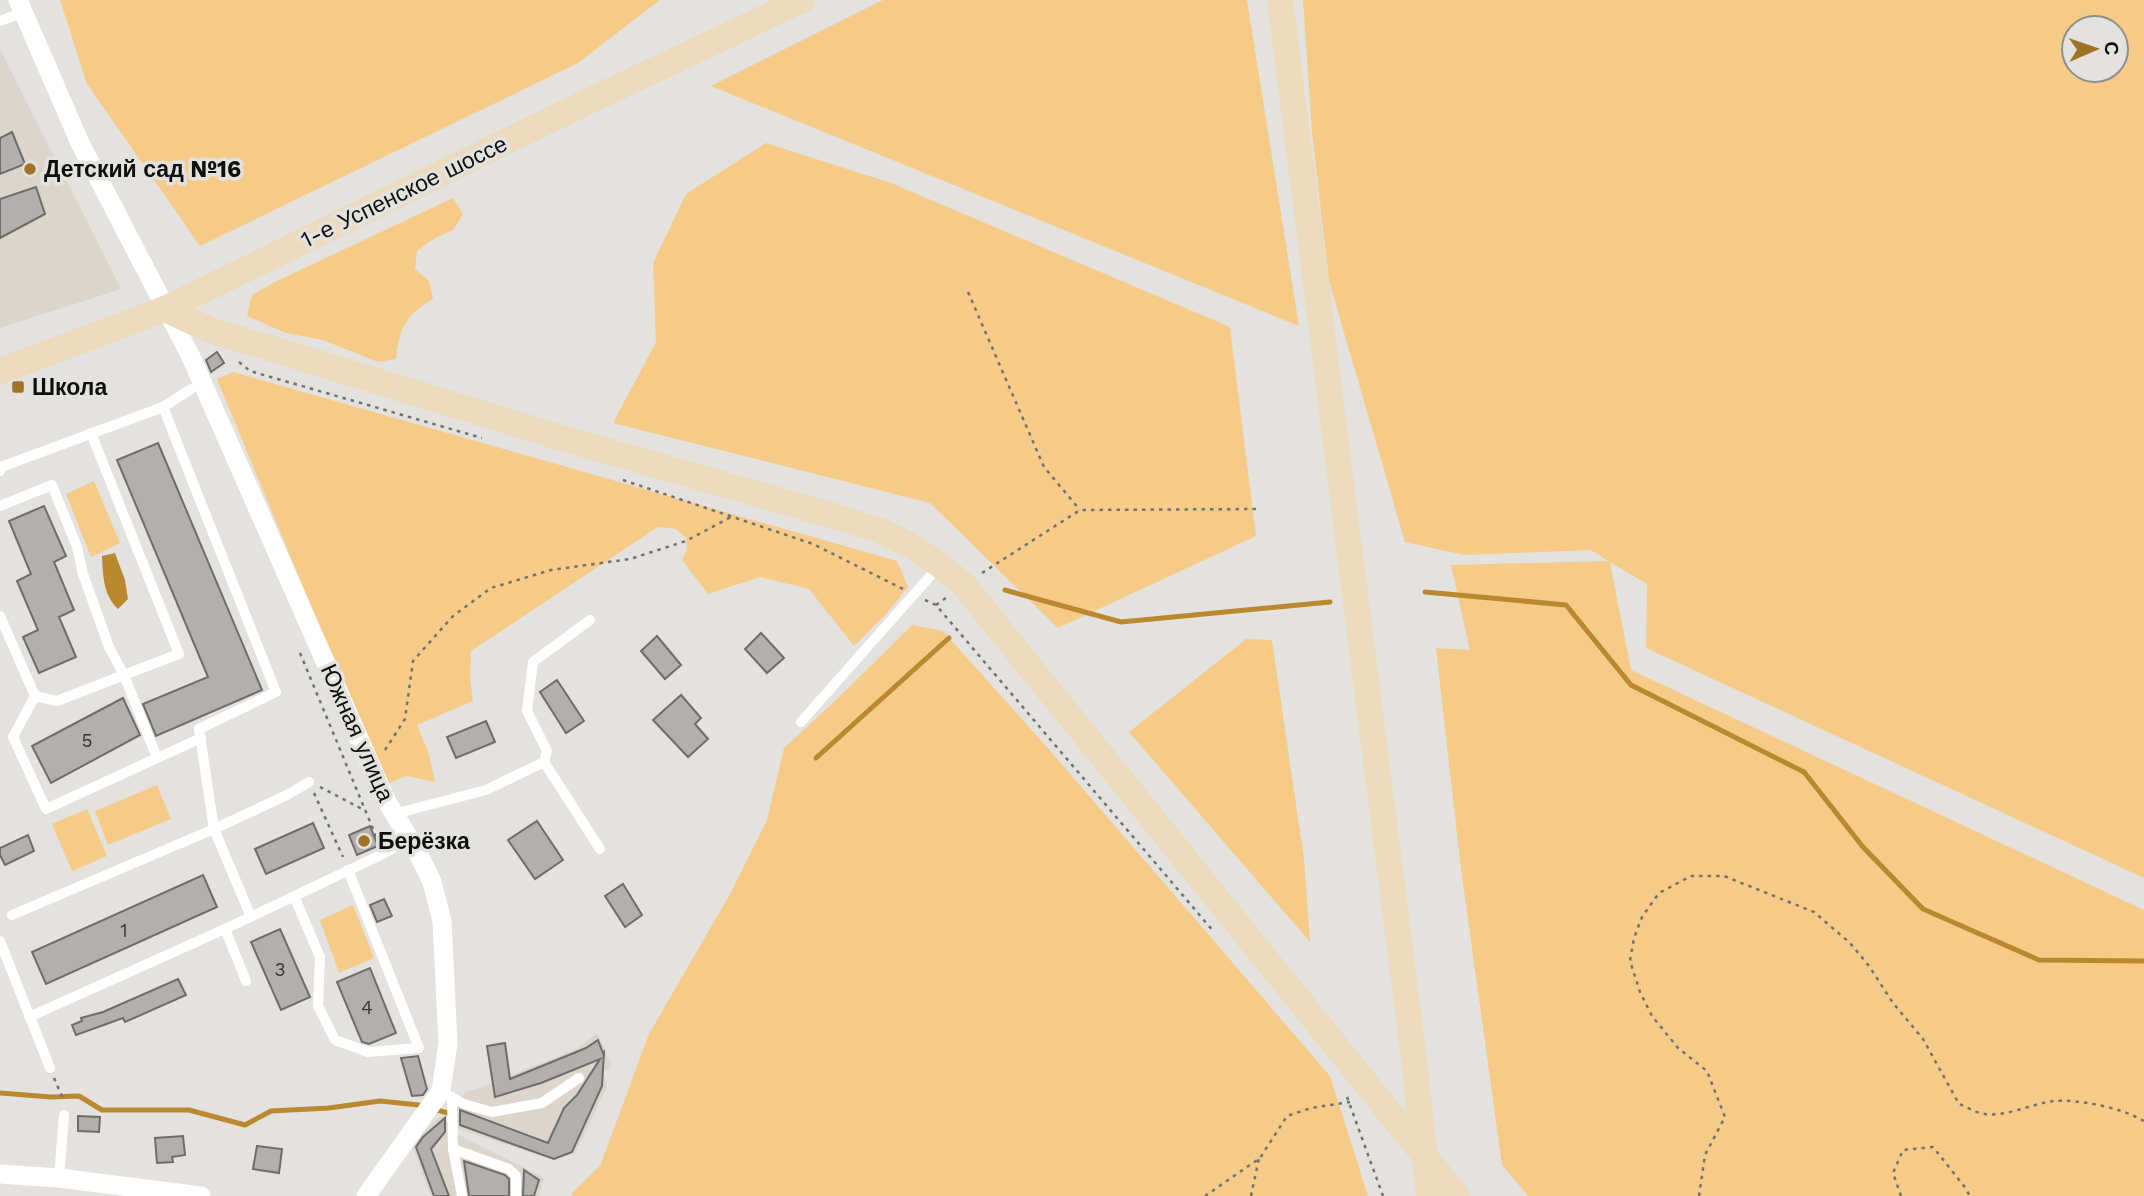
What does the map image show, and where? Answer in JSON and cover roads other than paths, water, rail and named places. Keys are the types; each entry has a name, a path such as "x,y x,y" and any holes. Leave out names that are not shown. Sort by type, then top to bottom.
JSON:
{"main road":[{"name":"1-е Успенское шоссе","path":"0,370 165,309 565,112 802,0"},
{"path":"1280,2 1429,1196"},
{"path":"165,309 210,330 565,439 881,531 910,545 940,565 964,585 1353,1092 1424,1156 1457,1196"},
{"path":"1353,1092 1399,1086 1409,1079 1415,1069"}],"street":[{"name":"Южная улица","path":"21,6 80,143 191,357 373,770 432,882 442,921 448,1043 446,1094 366,1196"},
{"path":"0,1174 58,1178 201,1196"}],"lane":[{"path":"0,21 21,6"},
{"path":"0,471 1,467 163,407 191,389"},
{"path":"163,407 276,692 199,729 214,829 251,916"},
{"path":"35,695 57,701 179,654 91,433"},
{"path":"0,506 52,485 77,547 83,574 109,647 124,675 157,758"},
{"path":"801,722 940,565"},
{"path":"0,616 35,695"},
{"path":"590,620 533,662 527,711 547,751 544,762 600,849"},
{"path":"35,695 13,737 46,808 201,738"},
{"path":"394,814 486,790 544,762"},
{"path":"12,915 214,829 309,782"},
{"path":"29,1017 225,929 409,839"},
{"path":"294,896 320,957 318,1006 335,1040 368,1052 419,1048 348,870"},
{"path":"225,929 246,981"},
{"path":"0,941 50,1068"},
{"path":"446,1094 464,1104 492,1112 542,1103 579,1078"},
{"path":"446,1094 462,1196"},
{"path":"58,1178 64,1115"},
{"path":"453,1149 509,1170 516,1176 516,1196"}],"waterway":[{"path":"1005,590 1121,622 1330,602"},
{"path":"1425,592 1566,605 1631,685 1804,772 1863,847 1923,909 2039,960 2144,961"},
{"path":"816,758 949,638"},
{"path":"0,1093 79,1096 102,1110 189,1110 245,1125 271,1111 329,1108 380,1101 419,1105"},
{"path":"437,1110 448,1113"}],"place":[{"name":"Детский сад №16","path":"30,169"},
{"name":"Школа","path":"18,387"},
{"name":"Берёзка","path":"364,841"}]}
